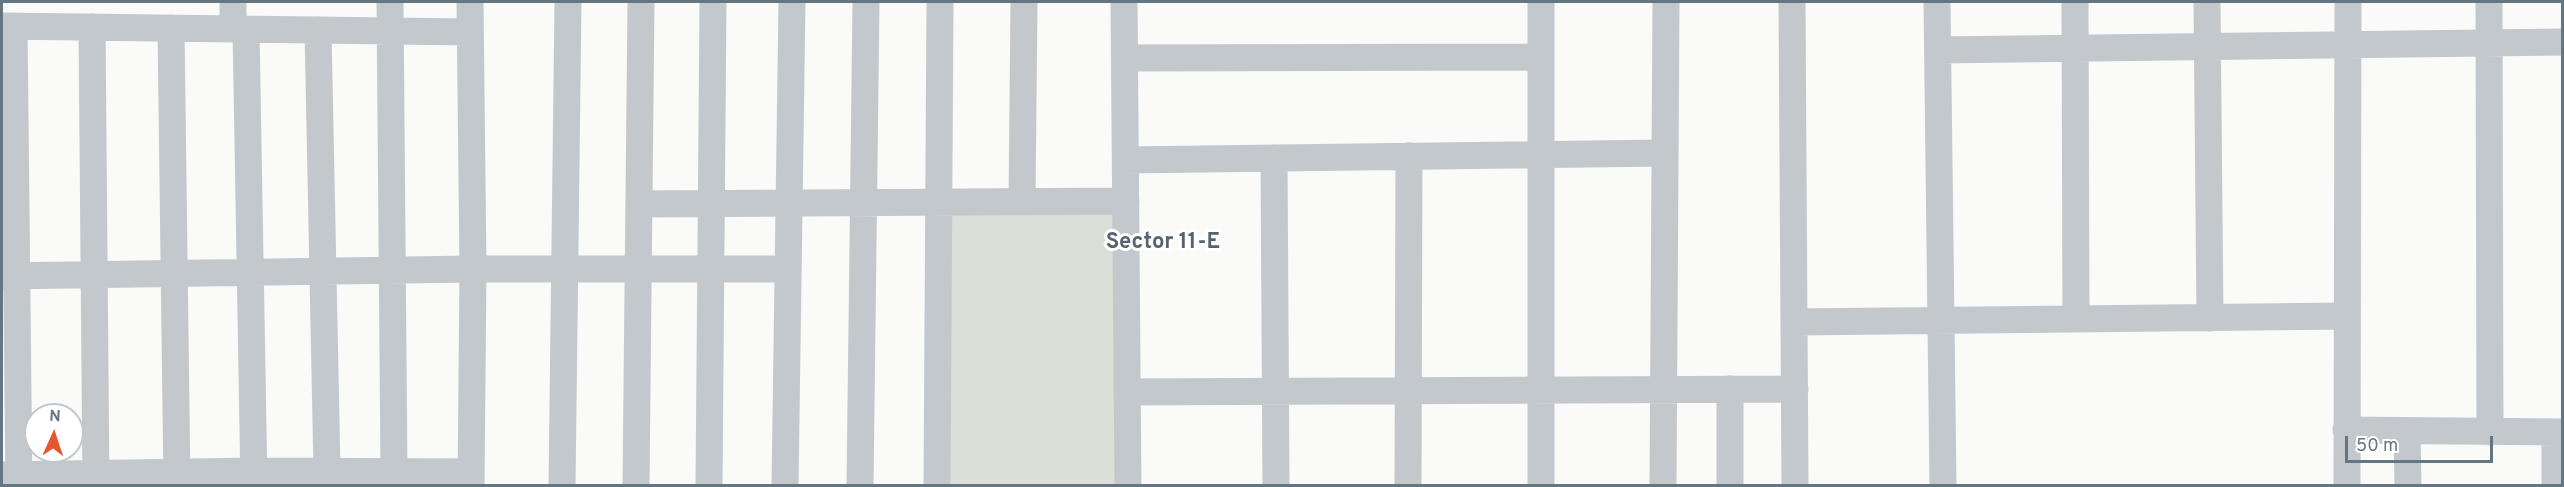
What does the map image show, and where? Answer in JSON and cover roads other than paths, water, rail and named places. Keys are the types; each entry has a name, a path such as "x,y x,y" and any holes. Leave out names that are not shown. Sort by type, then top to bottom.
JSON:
{"street":[{"path":"233,2 240,29 250,273 254,478"},
{"path":"390,2 394,472"},
{"path":"470,2 473,269 471,479 394,472 327,471 254,478 96,480 13,478 8,26 470,32"},
{"path":"562,486 568,2"},
{"path":"636,486 641,2"},
{"path":"709,486 712,2"},
{"path":"785,486 792,2"},
{"path":"860,486 866,2"},
{"path":"937,486 940,2"},
{"path":"1022,201 1023,2"},
{"path":"1124,2 1128,486"},
{"path":"1541,2 1541,486"},
{"path":"1663,486 1666,2"},
{"path":"1792,2 1796,486"},
{"path":"1937,2 1943,486"},
{"path":"2075,2 2076,319"},
{"path":"2208,2 2210,318"},
{"path":"2347,486 2348,2"},
{"path":"2490,2 2490,432"},
{"path":"92,27 96,480"},
{"path":"171,28 176,479"},
{"path":"318,30 327,471"},
{"path":"1938,50 2562,42"},
{"path":"1125,58 1541,57"},
{"path":"1126,160 1665,153"},
{"path":"1408,486 1409,156"},
{"path":"1274,158 1276,486"},
{"path":"639,204 1126,201"},
{"path":"9,277 473,269 788,269"},
{"path":"1795,322 2346,316"},
{"path":"1730,389 1730,486"},
{"path":"1127,392 1541,392 1795,389"},
{"path":"2346,430 2559,432 2555,486"},
{"path":"2407,431 2408,486"}],"district":[{"name":"Sector 11-E","path":"1163,244"}]}
